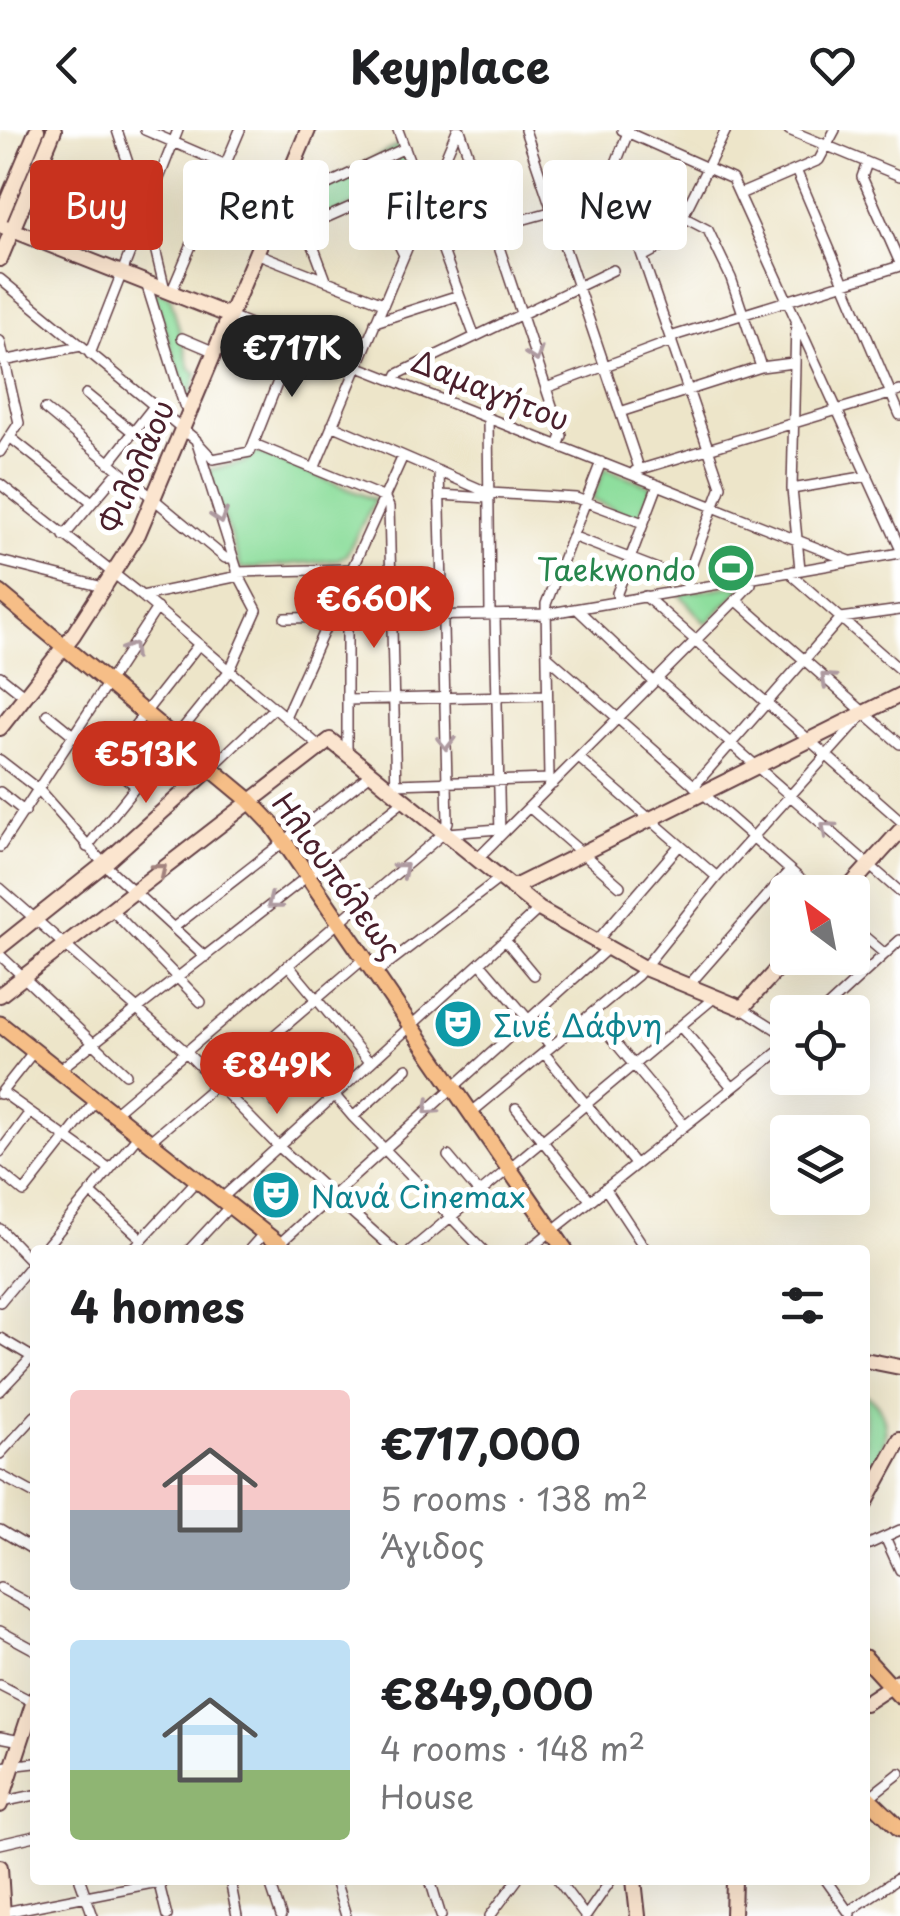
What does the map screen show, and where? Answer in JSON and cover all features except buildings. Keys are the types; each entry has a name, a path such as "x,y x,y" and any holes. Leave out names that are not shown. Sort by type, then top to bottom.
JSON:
{"main road":[{"name":"Ηλιουπόλεως","path":"0,593 249,800 286,841 562,1245"},
{"path":"0,1024 281,1245"},
{"path":"870,1663 897,1687"},
{"path":"870,1799 899,1827"}],"street":[{"path":"35,156 37,130"},
{"path":"0,259 4,225 35,156 54,130"},
{"path":"117,130 127,160"},
{"path":"145,130 214,160"},
{"path":"163,167 178,130"},
{"path":"228,160 240,130"},
{"name":"Φιλολάου","path":"295,160 308,130"},
{"path":"398,130 409,160"},
{"path":"445,160 458,130"},
{"path":"458,130 468,160"},
{"path":"526,130 543,182"},
{"path":"687,209 726,130"},
{"path":"789,130 900,176"},
{"path":"740,194 820,160 834,130"},
{"path":"285,618 544,614 645,596 687,583 796,570 900,551 740,194 727,175 626,131 615,178 721,486 687,583"},
{"path":"329,184 404,148"},
{"path":"35,156 44,160"},
{"path":"546,388 671,339 900,264 862,177 867,162"},
{"path":"796,170 895,393 900,415"},
{"path":"687,219 708,230 762,367"},
{"name":"Δαμαγήτου","path":"4,225 558,446 635,471 658,485 850,561"},
{"path":"90,354 129,250"},
{"path":"157,250 168,292"},
{"path":"168,292 187,250"},
{"name":"Φιλολάου","path":"0,728 110,582 155,501 257,250"},
{"path":"314,250 326,280"},
{"path":"402,250 404,255"},
{"path":"314,469 406,250"},
{"path":"442,250 475,337"},
{"path":"499,250 562,436 558,446"},
{"path":"565,250 620,412 635,471 792,420 895,393"},
{"path":"644,256 657,250"},
{"path":"256,253 383,303"},
{"path":"395,381 398,374 614,270"},
{"path":"0,279 183,430 212,459 248,453 294,341"},
{"path":"146,283 184,405 190,411"},
{"path":"375,322 459,295"},
{"path":"797,318 792,420 794,577 900,670"},
{"path":"182,338 215,352"},
{"path":"0,341 19,423 0,452"},
{"path":"2,361 81,346"},
{"path":"620,412 762,367 793,363"},
{"path":"86,394 134,432"},
{"path":"110,463 154,406"},
{"path":"44,409 226,558 233,558"},
{"path":"488,418 500,833"},
{"path":"332,426 490,495"},
{"path":"11,438 92,502"},
{"path":"87,847 230,670 257,610 238,574 197,442"},
{"path":"254,444 385,498 389,507 399,792"},
{"path":"285,717 403,456"},
{"path":"551,781 544,614 601,462"},
{"path":"64,536 118,470"},
{"path":"439,471 447,782 444,833"},
{"path":"792,489 868,476"},
{"path":"1,485 64,536 110,582"},
{"path":"618,601 629,558 658,485"},
{"path":"440,495 586,501 643,523"},
{"path":"572,536 687,583"},
{"path":"0,561 110,582 142,596 318,745"},
{"path":"142,596 238,574 350,569"},
{"path":"476,860 736,600 751,584 750,576"},
{"path":"645,596 900,820"},
{"path":"736,600 900,744"},
{"path":"0,846 157,608"},
{"path":"577,609 900,892"},
{"path":"698,790 731,744 842,618 900,610"},
{"path":"346,618 348,750"},
{"path":"106,761 199,644"},
{"path":"547,656 796,875"},
{"path":"0,676 26,696"},
{"path":"347,700 547,696"},
{"path":"377,972 506,883 583,854 650,821 698,790 757,767 900,696"},
{"path":"0,946 104,864 274,708"},
{"path":"472,1112 638,975 718,877 865,713"},
{"path":"47,714 137,786"},
{"path":"0,994 318,745 332,740 539,909 642,966 742,1008 770,1028"},
{"path":"579,758 718,877"},
{"path":"0,760 39,790 87,847 204,957"},
{"path":"174,928 373,772"},
{"path":"59,1070 310,874 399,792 447,782 551,781"},
{"path":"0,792 25,812"},
{"path":"530,808 620,886"},
{"path":"861,875 900,831"},
{"path":"114,1114 444,833 500,833"},
{"path":"285,1245 333,1196 528,1020 601,946 680,846"},
{"path":"688,986 790,870"},
{"path":"0,888 186,1052 278,1146 388,1245"},
{"path":"110,909 201,1002"},
{"path":"193,1245 278,1146 539,909"},
{"path":"505,940 534,975"},
{"path":"840,995 900,940"},
{"path":"870,941 885,954"},
{"path":"0,955 126,1074"},
{"path":"47,1245 110,1168 366,957"},
{"path":"480,963 528,1020 635,1164"},
{"path":"288,965 370,1063"},
{"path":"742,1008 772,975"},
{"path":"417,1245 715,996"},
{"path":"680,1026 732,1087"},
{"path":"280,1031 353,1117 477,1245"},
{"path":"608,1034 684,1125"},
{"path":"34,1051 1,1093 110,1168"},
{"path":"534,1245 770,1056"},
{"path":"353,1117 407,1068"},
{"path":"275,1103 313,1071"},
{"path":"0,1172 24,1192 96,1100"},
{"path":"516,1108 590,1200"},
{"path":"0,1152 30,1112"},
{"path":"448,1156 479,1193"},
{"path":"137,1245 198,1180"},
{"path":"604,1188 643,1245"},
{"path":"90,1192 142,1240"},
{"path":"0,1230 30,1258"},
{"path":"253,1245 265,1232"},
{"path":"1,1298 30,1266"},
{"path":"0,1338 30,1353"},
{"path":"0,1391 30,1359"},
{"path":"870,1361 900,1366"},
{"path":"0,1454 30,1421"},
{"path":"870,1495 900,1440"},
{"path":"0,1475 30,1489"},
{"path":"0,1530 30,1547"},
{"path":"870,1544 900,1530"},
{"path":"884,1537 900,1570"},
{"path":"0,1588 30,1604"},
{"path":"0,1632 30,1647"},
{"path":"0,1685 30,1698"},
{"path":"870,1700 897,1687"},
{"path":"0,1737 27,1731"},
{"path":"27,1731 6,1767 0,1803 30,1796"},
{"path":"870,1794 900,1773"},
{"path":"0,1844 30,1837"},
{"path":"0,1867 2,1914 141,1885"},
{"path":"829,1885 849,1915 900,1877"},
{"path":"82,1885 93,1916"},
{"path":"162,1885 167,1916"},
{"path":"231,1885 236,1916"},
{"path":"271,1885 281,1916"},
{"path":"337,1885 346,1916"},
{"path":"432,1885 441,1916"},
{"path":"490,1916 513,1885"},
{"path":"562,1885 585,1916 607,1885"},
{"path":"635,1885 638,1916"},
{"path":"733,1916 734,1885"}],"green space":[{"path":"399,145 405,160 370,160"},
{"path":"349,171 349,207 329,215 329,181"},
{"path":"152,289 170,296 190,369 197,373 189,402"},
{"path":"258,452 375,500 346,555 336,560 241,569 208,470 245,462"},
{"path":"605,468 652,486 638,519 592,500"},
{"path":"738,585 741,588 706,624 679,594"},
{"path":"870,1398 885,1422 883,1444 870,1467"}],"place":[{"name":"Taekwondo","path":"731,568"},
{"name":"Σινέ Δάφνη","path":"458,1024"},
{"name":"Νανά Cinemax","path":"276,1195"}]}
